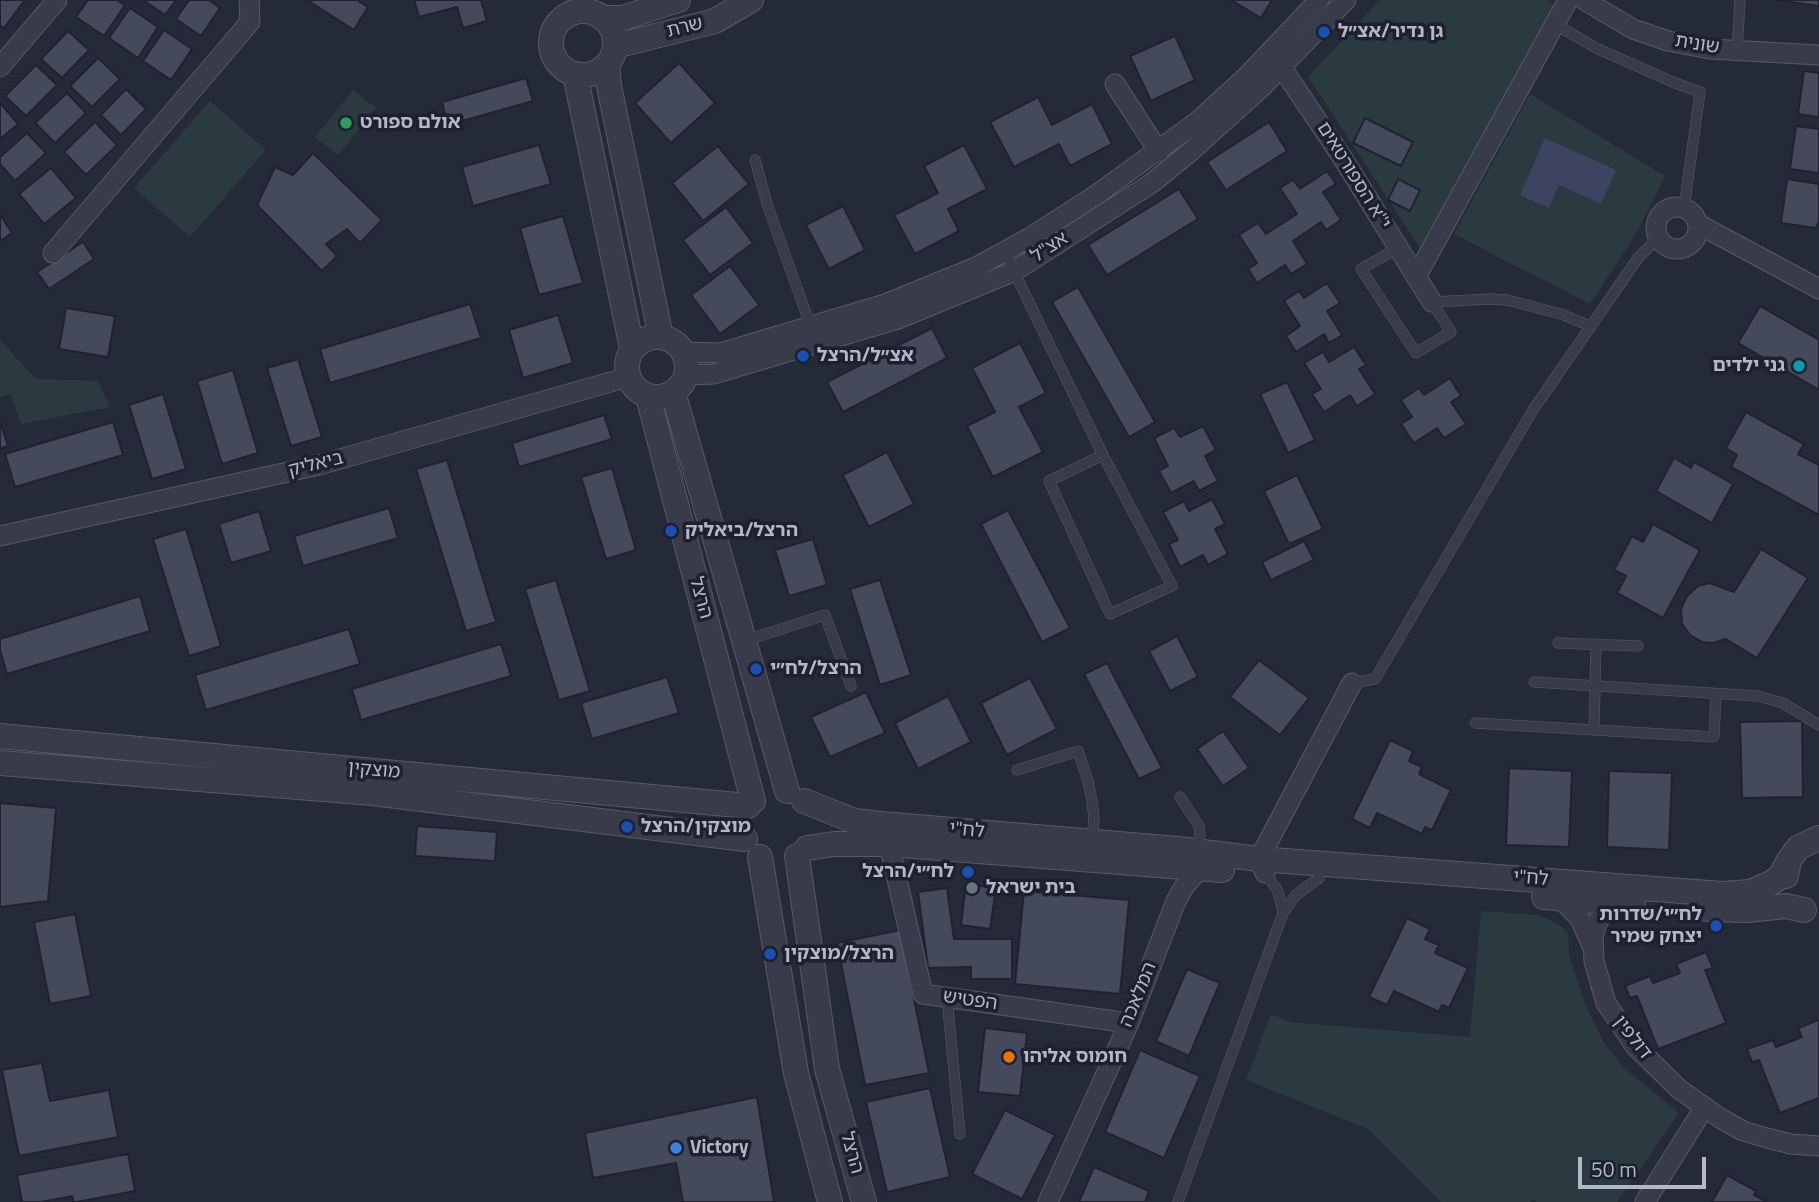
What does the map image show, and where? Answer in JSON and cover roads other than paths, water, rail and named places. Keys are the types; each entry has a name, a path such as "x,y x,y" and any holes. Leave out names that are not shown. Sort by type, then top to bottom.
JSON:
{"street":[{"path":"0,67 57,0"},
{"path":"53,253 250,22 249,0"},
{"name":"שרת","path":"586,10 623,18 678,0"},
{"name":"שרת","path":"611,55 715,21 751,0"},
{"name":"אצ\"ל","path":"681,373 714,374 898,319 1014,271 1152,183 1190,152 1276,59 1318,0"},
{"name":"אצ\"ל","path":"681,373 720,353 886,304 976,267 1096,195 1159,152 1346,0"},
{"path":"1416,278 1568,0"},
{"name":"שונית","path":"1584,0 1633,29 1668,41 1710,49 1819,55"},
{"path":"611,55 592,74 575,74 560,65 552,49 557,12 572,14 586,10 609,25 611,55 609,86 661,337"},
{"name":"י''א הספורטאים","path":"1276,59 1432,303"},
{"path":"575,74 632,348"},
{"path":"1115,84 1159,152"},
{"path":"1698,225 1695,239 1685,247 1671,248 1658,238 1656,224 1663,211 1670,207 1684,208 1691,211 1698,225 1819,289"},
{"path":"661,337 674,341 681,373 661,397 648,396 633,385 628,377 626,362 632,348 645,338 661,337"},
{"name":"הרצל","path":"681,373 744,641 795,796"},
{"name":"ביאליק","path":"0,536 318,465 628,377"},
{"name":"הרצל","path":"648,396 751,803"},
{"path":"1262,866 1352,683"},
{"name":"מוצקין","path":"0,736 751,803"},
{"name":"מוצקין","path":"0,763 373,793 753,848"},
{"path":"775,790 795,796 814,819 814,831 802,852 782,862 753,848 742,828 744,817 751,803 763,794 775,790"},
{"name":"לח\"י","path":"795,796 855,821 1092,841 1198,860 1722,894 1751,892 1769,884 1779,878 1799,847 1819,838"},
{"name":"לח\"י","path":"802,852 834,844 888,844 1153,864 1198,860"},
{"name":"הפטיש","path":"888,844 923,994 1129,1023"},
{"name":"הרצל","path":"753,848 796,1073 830,1202"},
{"name":"הרצל","path":"802,852 827,1069 864,1202"},
{"name":"המלאכה","path":"1048,1202 1129,1023 1176,901 1198,860"},
{"path":"1789,860 1787,888 1794,901 1815,915"},
{"path":"1153,864 1167,877 1176,901"},
{"name":"לח\"י","path":"1262,866 1319,878 1726,910 1786,906 1815,915"},
{"path":"1561,899 1580,919 1592,947"},
{"path":"1592,947 1597,923 1612,903"},
{"name":"דולפין","path":"1592,947 1598,981 1606,1003 1621,1027 1658,1070 1704,1108 1743,1131 1790,1144 1819,1146"},
{"path":"1645,1202 1704,1108"}],"lane":[{"path":"1737,51 1740,0"},
{"path":"1555,24 1606,53 1700,92 1684,208"},
{"path":"755,160 768,207 811,327"},
{"path":"1352,683 1375,679 1533,410 1638,258 1658,238"},
{"path":"1398,248 1362,269 1416,353 1451,332 1432,303 1507,300 1561,314 1590,326"},
{"path":"1004,251 1103,455 1172,586 1110,614 1049,481 1103,455"},
{"path":"744,641 825,615 851,686"},
{"path":"1558,643 1638,646"},
{"path":"1594,730 1596,644"},
{"path":"1534,682 1758,696 1783,703 1819,725"},
{"path":"1475,723 1714,737 1716,694"},
{"path":"1017,770 1078,751 1092,800 1092,841"},
{"path":"1180,797 1199,826 1198,860"},
{"path":"1262,866 1278,891 1283,912"},
{"path":"1178,1202 1283,912 1296,895 1319,878"},
{"path":"947,998 960,1134"}],"water":[{"path":"1545,138 1616,170 1601,204 1559,185 1549,208 1520,195"}],"place":[{"name":"גן נדיר/אצ״ל","path":"1324,32"},
{"name":"אולם ספורט","path":"346,123"},
{"name":"אצ״ל/הרצל","path":"803,356"},
{"name":"גני ילדים","path":"1799,366"},
{"name":"הרצל/ביאליק","path":"671,531"},
{"name":"הרצל/לח״י","path":"756,669"},
{"name":"מוצקין/הרצל","path":"627,827"},
{"name":"לח״י/הרצל","path":"968,872"},
{"name":"בית ישראל","path":"972,888"},
{"name":"לח״י/שדרות יצחק שמיר","path":"1716,926"},
{"name":"הרצל/מוצקין","path":"770,954"},
{"name":"חומוס אליהו","path":"1009,1057"},
{"name":"Victory","path":"676,1148"}]}
